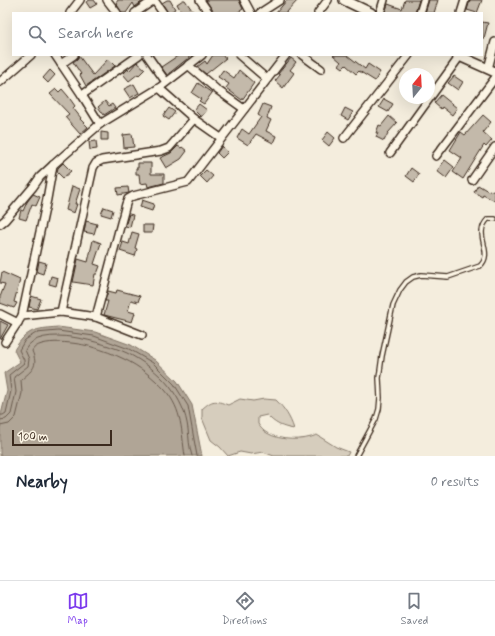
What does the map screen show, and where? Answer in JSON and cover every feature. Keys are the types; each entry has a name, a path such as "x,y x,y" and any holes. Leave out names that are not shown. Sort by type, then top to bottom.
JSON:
{"street":[{"path":"71,12 80,0"},
{"path":"107,0 116,12"},
{"path":"136,12 154,0 162,12"},
{"path":"200,0 208,12"},
{"path":"244,0 250,12"},
{"path":"262,12 280,0"},
{"path":"319,12 328,0"},
{"path":"344,0 369,12"},
{"path":"380,12 384,0"},
{"path":"420,12 424,0"},
{"path":"461,12 465,0"},
{"path":"390,153 458,56 492,71 495,42"},
{"path":"0,82 30,56"},
{"path":"56,56 100,124"},
{"path":"61,64 73,56"},
{"path":"82,95 138,56"},
{"path":"148,56 166,82"},
{"path":"240,56 267,79"},
{"path":"96,317 128,199 133,196 188,182 285,56"},
{"path":"303,56 321,69"},
{"path":"344,138 408,56"},
{"path":"0,224 6,220 40,177 53,164 100,124 159,88 188,65 193,57"},
{"path":"188,65 216,89 244,109"},
{"path":"436,156 495,78"},
{"path":"159,88 194,119 222,138"},
{"path":"61,312 93,168 96,162 161,151 169,148 194,119"},
{"path":"472,180 495,147"},
{"path":"5,342 20,319 47,199 53,164"},
{"path":"0,314 20,319 61,312 96,317 142,335"}],"lane":[{"path":"356,456 376,419 379,409 379,378 382,356 393,305 400,290 406,282 413,277 421,275 448,277 484,264 487,260 488,253 482,228 488,218 495,219"}],"shaded area":[{"path":"240,399 253,401 264,399 276,400 289,417 294,429 279,425 267,415 258,417 258,424 263,430 272,436 285,439 298,439 317,435 336,447 349,452 347,456 274,456 263,452 251,454 240,452 228,456 211,440 202,418 202,409 214,401 228,405"}],"water":[{"path":"58,327 95,332 131,345 155,360 177,381 192,405 202,456 0,456 0,418 7,391 4,373 20,362 14,350 23,338 32,331 43,328"}],"building":[{"path":"94,0 97,4 90,8 86,2"},
{"path":"118,0 144,0 135,7 133,3 127,12 121,12 116,3"},
{"path":"170,0 175,9 167,12 162,3"},
{"path":"185,0 193,12 181,12 177,4"},
{"path":"206,0 239,0 243,9 238,12 213,12"},
{"path":"287,0 298,0 287,12 277,12"},
{"path":"405,0 419,0 415,12 385,12 388,4 402,9"},
{"path":"429,0 438,0 434,12 425,12"},
{"path":"470,0 482,0 477,12 467,10"},
{"path":"483,22 488,23 483,38"},
{"path":"79,56 93,75 108,59 115,66 86,86 80,75 81,74 73,62"},
{"path":"178,56 191,56 167,75 161,67"},
{"path":"212,56 223,56 226,58 206,74 197,67 205,61 207,64"},
{"path":"334,56 348,56 365,69 368,64 380,72 375,81 359,71 356,74 346,65 343,68 339,65 341,62"},
{"path":"291,58 296,62 290,70 294,73 283,88 275,81 280,75 278,74"},
{"path":"137,62 145,69 129,81 123,74 128,69 129,71"},
{"path":"50,70 55,75 48,83 43,78"},
{"path":"223,70 234,78 239,70 254,83 242,100 226,88 229,84 218,77"},
{"path":"454,76 463,82 458,90 448,83"},
{"path":"198,83 212,93 204,104 199,101 201,99 192,93"},
{"path":"134,84 139,93 130,98 124,89"},
{"path":"56,89 59,92 62,89 68,96 75,106 73,108 81,118 80,119 88,127 80,134 65,117 69,114 50,94"},
{"path":"441,95 457,108 452,115 442,107 441,109 435,104"},
{"path":"384,99 393,104 388,112 379,107"},
{"path":"105,101 109,106 112,104 115,108 104,115 98,107"},
{"path":"199,104 207,110 201,117 194,110"},
{"path":"263,104 271,107 267,118 271,120 266,131 276,136 273,143 256,134 248,145 237,138 242,129 249,134 261,117 258,115"},
{"path":"169,108 175,112 169,120 163,116"},
{"path":"345,108 353,112 348,120 341,116"},
{"path":"483,115 491,122 483,132 492,140 486,147 484,145 463,179 453,172 462,158 450,150 461,132 465,135"},
{"path":"389,116 397,123 388,133 384,141 376,137 378,133 376,133 379,125 381,126"},
{"path":"101,132 108,133 108,140 101,140"},
{"path":"328,132 335,138 329,146 322,140"},
{"path":"132,134 134,147 124,148 123,135"},
{"path":"96,141 97,149 90,150 89,142"},
{"path":"178,146 187,151 181,159 166,168 160,158 171,153"},
{"path":"222,146 228,152 222,158 217,153"},
{"path":"445,160 454,167 446,178 437,171"},
{"path":"63,163 71,171 63,178 57,172 58,168"},
{"path":"138,163 151,163 151,174 164,174 164,183 148,187 147,183 140,184 139,174 136,174"},
{"path":"411,168 419,174 414,182 406,176"},
{"path":"206,170 213,176 207,183 200,176"},
{"path":"478,185 488,191 495,192 495,201 483,195 482,197 474,192"},
{"path":"72,186 80,189 75,204 77,204 74,213 66,210"},
{"path":"128,187 129,193 118,195 117,188"},
{"path":"33,194 40,197 36,206 32,204 26,220 19,218 21,210 23,211"},
{"path":"142,200 154,204 152,211 140,207"},
{"path":"104,207 113,210 111,217 101,214"},
{"path":"129,214 133,215 130,227 125,226"},
{"path":"86,221 97,224 94,234 84,232"},
{"path":"143,225 153,225 152,233 143,233"},
{"path":"132,232 139,234 135,248 137,249 135,256 120,251 123,242 129,244"},
{"path":"93,240 101,243 94,264 100,266 97,274 95,274 93,285 73,282 78,259 88,262"},
{"path":"39,261 46,263 43,274 37,272"},
{"path":"2,272 20,280 14,302 17,303 14,308 0,303 0,297 5,284 0,283"},
{"path":"51,276 58,278 56,286 49,284"},
{"path":"117,290 140,296 138,302 131,300 128,311 135,313 132,322 104,315 108,301 105,301 108,291 116,293"},
{"path":"31,296 41,299 37,309 29,307"},
{"path":"0,321 8,325 0,339"}]}
